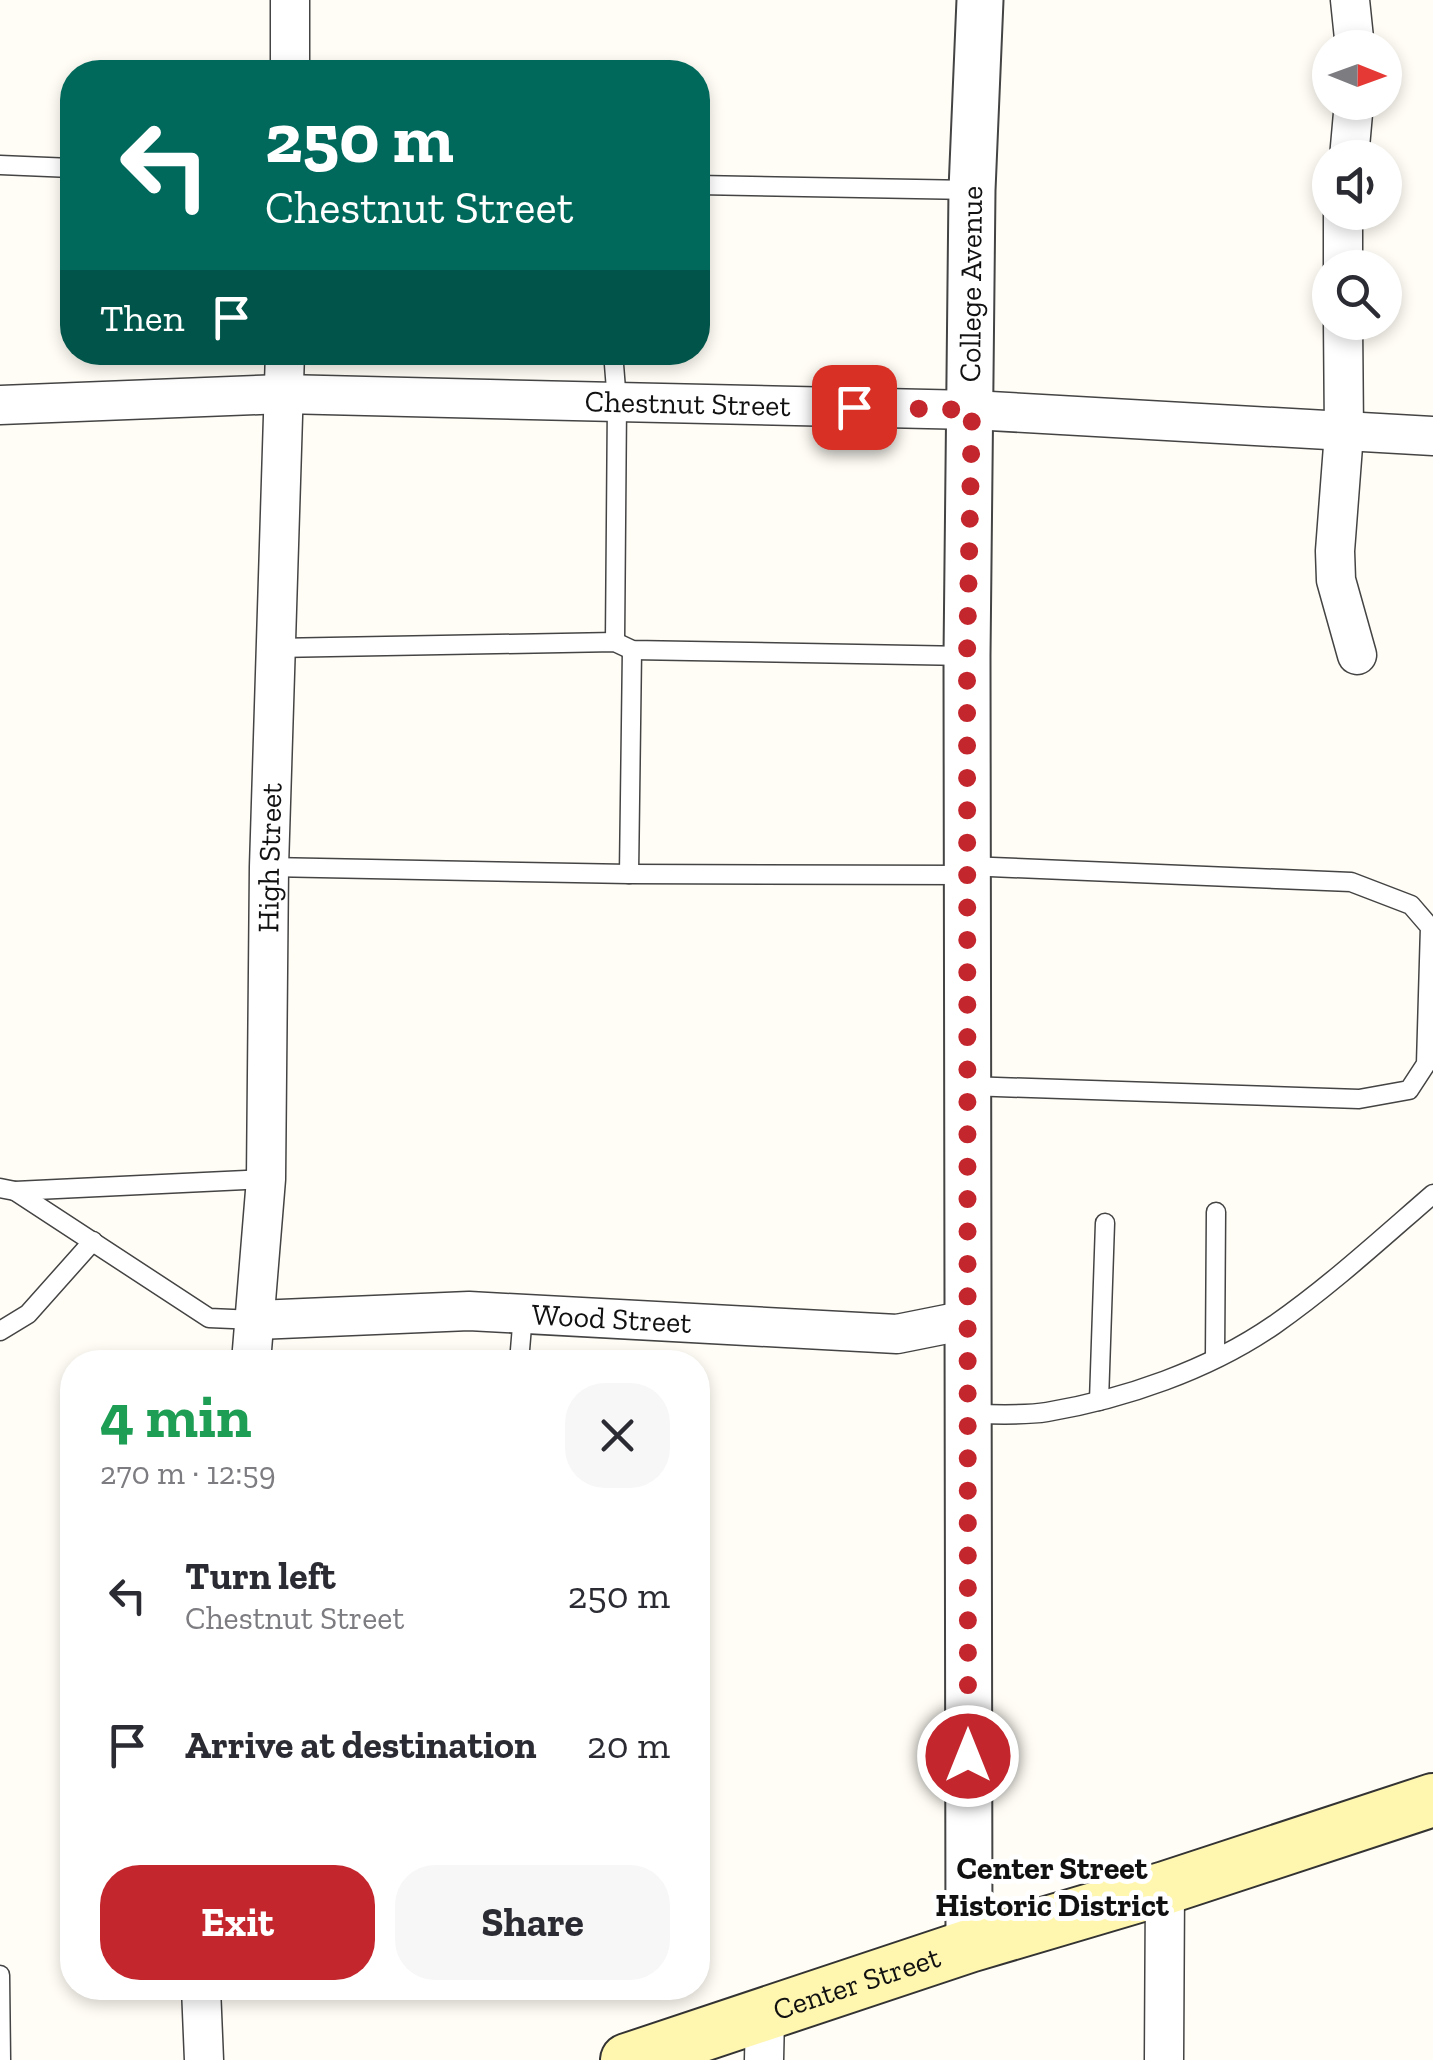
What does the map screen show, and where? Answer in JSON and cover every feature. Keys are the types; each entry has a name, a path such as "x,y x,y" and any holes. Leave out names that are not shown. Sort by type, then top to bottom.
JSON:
{"main road":[{"name":"Center Street","path":"627,2060 764,2038 968,1946 1165,1888 1433,1800"}],"street":[{"path":"290,0 290,60"},
{"name":"College Avenue","path":"968,1946 967,656 972,190 980,0"},
{"path":"1350,0 1353,30"},
{"path":"1343,340 1344,433 1336,580 1357,655"},
{"name":"High Street","path":"253,1350 266,1178 269,867 285,365"},
{"name":"Chestnut Street","path":"0,404 284,394 972,410 1433,436"},
{"name":"Wood Street","path":"257,1320 412,1311 897,1334 967,1320"},
{"path":"1164,2060 1165,1888"},
{"path":"202,2000 204,2060"}],"lane":[{"path":"0,165 60,168"},
{"path":"710,185 972,190"},
{"path":"614,365 629,874"},
{"path":"276,648 623,646 967,656"},
{"path":"269,867 629,874 967,871 1351,882 1410,905 1430,927 1426,1064 1408,1090 1359,1099 967,1086"},
{"path":"7,1189 266,1178"},
{"path":"7,1189 210,1318 257,1320"},
{"path":"966,1414 1043,1413 1099,1401 1215,1358 1271,1327 1331,1282 1433,1194"},
{"path":"1215,1358 1216,1212"},
{"path":"1099,1401 1105,1223"},
{"path":"0,1331 28,1314 92,1242"},
{"path":"520,1350 523,1314"},
{"path":"0,1976 1,2060"}],"district":[{"name":"Center Street Historic District","path":"1052,1886"}],"route":[{"path":"854,407 972,410 967,656 968,1756"}]}
